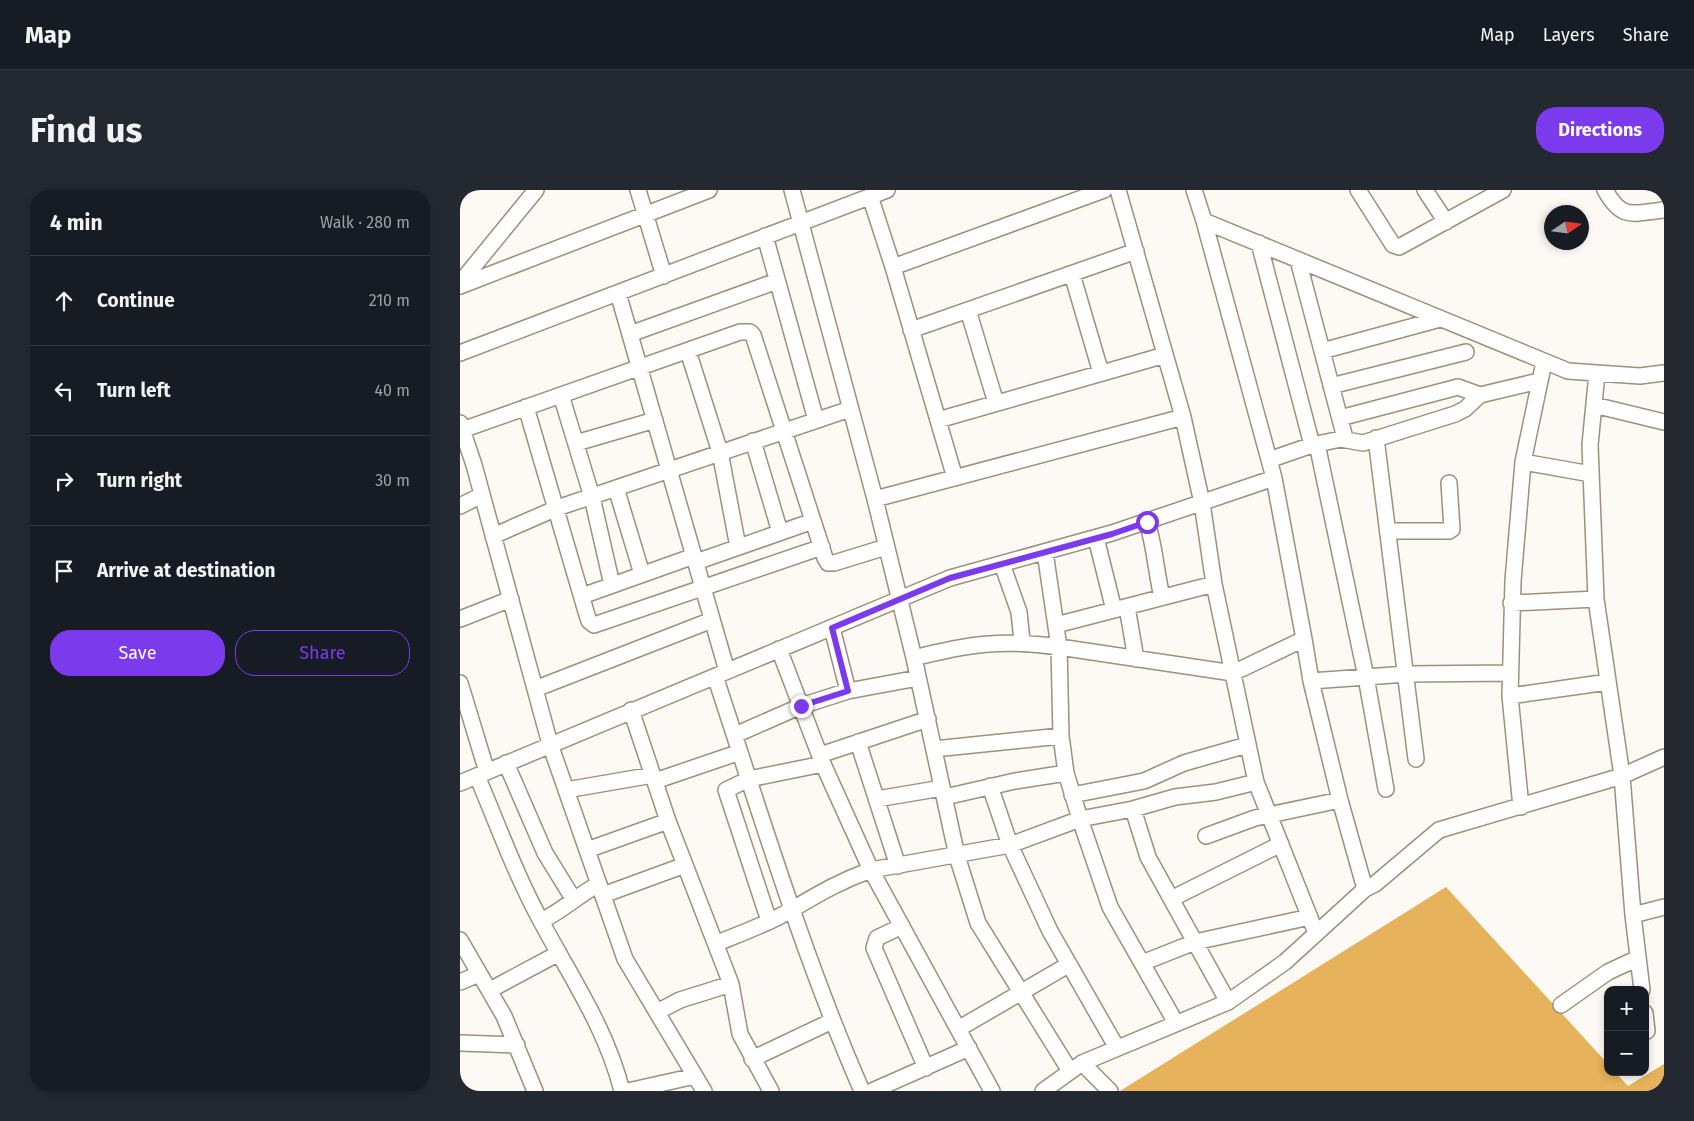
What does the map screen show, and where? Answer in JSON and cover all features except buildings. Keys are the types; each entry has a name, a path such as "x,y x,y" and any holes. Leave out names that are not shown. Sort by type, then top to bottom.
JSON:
{"street":[{"path":"460,284 536,190"},
{"path":"638,190 664,276"},
{"path":"460,284 709,190"},
{"path":"792,190 875,499 914,658 957,856 978,923 1022,993 1076,1067 1110,1091"},
{"path":"460,353 886,190"},
{"path":"893,267 1104,190"},
{"path":"1118,190 1183,416 1202,502 1214,584 1256,782 1316,933"},
{"path":"1194,190 1274,478 1311,681 1340,800 1365,889"},
{"path":"1358,190 1396,247 1403,246 1446,222 1478,196 1503,190"},
{"path":"1425,190 1446,222"},
{"path":"1605,190 1618,210 1628,214 1664,210"},
{"path":"870,196 893,267 955,478"},
{"path":"1204,221 1568,371 1640,376 1664,373"},
{"path":"765,236 816,420"},
{"path":"1258,243 1315,445 1366,678 1386,789"},
{"path":"911,330 1136,252"},
{"path":"1298,260 1345,438"},
{"path":"1072,274 1101,373"},
{"path":"630,334 777,281"},
{"path":"618,293 712,620 721,673 740,752 791,910 832,1021 862,1091"},
{"path":"968,310 996,403"},
{"path":"1322,351 1440,319"},
{"path":"704,1091 625,959 550,744 494,536 461,426 526,407 740,332 750,332 753,335 825,558 830,564 886,547"},
{"path":"688,351 720,452 738,547"},
{"path":"1331,386 1466,352"},
{"path":"938,420 1165,355"},
{"path":"1521,807 1510,696 1511,603 1523,462 1544,362"},
{"path":"1598,373 1590,445 1596,599 1622,776 1633,915 1642,986"},
{"path":"1269,460 1315,445 1345,438 1357,443 1376,438 1455,414 1466,409 1480,395 1539,381"},
{"path":"1340,418 1458,387 1480,395"},
{"path":"561,395 592,497 612,585"},
{"path":"1594,405 1664,422"},
{"path":"526,407 589,621 599,624 822,547"},
{"path":"494,536 557,508 850,409"},
{"path":"875,499 1183,416"},
{"path":"576,443 655,420"},
{"path":"1376,438 1416,759"},
{"path":"753,441 780,532"},
{"path":"1523,462 1591,474"},
{"path":"460,783 950,578 1096,538 1274,478"},
{"path":"1388,531 1449,531 1452,528 1449,483"},
{"path":"616,488 642,574"},
{"path":"460,506 482,495"},
{"path":"582,596 642,574 738,547 813,521"},
{"path":"1147,522 1156,554 1155,568 1162,598"},
{"path":"1096,538 1121,608 1136,659"},
{"path":"1045,552 1059,647 1061,736 1066,773 1072,795 1110,908 1176,1023"},
{"path":"1002,564 1019,612 1022,642"},
{"path":"1056,625 1214,584"},
{"path":"460,619 510,599"},
{"path":"1511,603 1596,599"},
{"path":"535,689 712,620"},
{"path":"832,628 848,691"},
{"path":"914,658 956,648 1022,642 1233,673 1304,639"},
{"path":"778,650 822,760 871,870 992,1091"},
{"path":"1311,681 1406,674 1510,673"},
{"path":"735,735 801,706 848,691 918,678"},
{"path":"1510,696 1608,682"},
{"path":"460,683 462,700 482,774 541,922 599,1024 615,1061 622,1091"},
{"path":"632,710 668,821 731,984 740,1034 771,1091"},
{"path":"769,921 726,794 730,787 749,779 822,760 858,742 928,720"},
{"path":"934,749 1061,736"},
{"path":"858,742 898,866"},
{"path":"1072,795 1144,781 1192,760 1247,744"},
{"path":"566,790 654,778 740,752"},
{"path":"1043,1091 1076,1067 1228,1002 1285,962 1365,889 1375,884 1439,830 1622,776 1664,758"},
{"path":"506,763 545,853 559,879 574,900"},
{"path":"877,799 990,786 1066,773"},
{"path":"717,944 791,910 812,895 841,881 871,870 1010,845 1080,819 1133,809 1175,797 1216,792 1256,782"},
{"path":"990,786 1010,845 1068,965 1117,1048"},
{"path":"1206,836 1245,821 1340,800"},
{"path":"1133,809 1148,857 1228,1002"},
{"path":"587,850 668,821"},
{"path":"1171,899 1281,844"},
{"path":"541,922 574,900 685,865"},
{"path":"1633,915 1664,907"},
{"path":"1142,963 1195,942 1310,917"},
{"path":"902,926 877,938 874,948 926,1068"},
{"path":"460,940 490,990 517,1045 535,1091"},
{"path":"490,990 559,953"},
{"path":"1561,1005 1608,972 1638,958"},
{"path":"958,1029 1068,965"},
{"path":"460,982 479,974"},
{"path":"657,1012 680,1000 731,984"},
{"path":"752,1059 832,1021"},
{"path":"460,1043 517,1045"},
{"path":"872,1091 969,1048"},
{"path":"628,1091 695,1076"}],"shaded area":[{"path":"1446,887 1604,1060 1604,1076 1619,1076 1628,1086 1644,1076 1649,1076 1649,1073 1664,1064 1664,1091 1120,1091"}],"route":[{"path":"801,706 848,691 832,628 950,578 1112,534 1147,522"}]}
